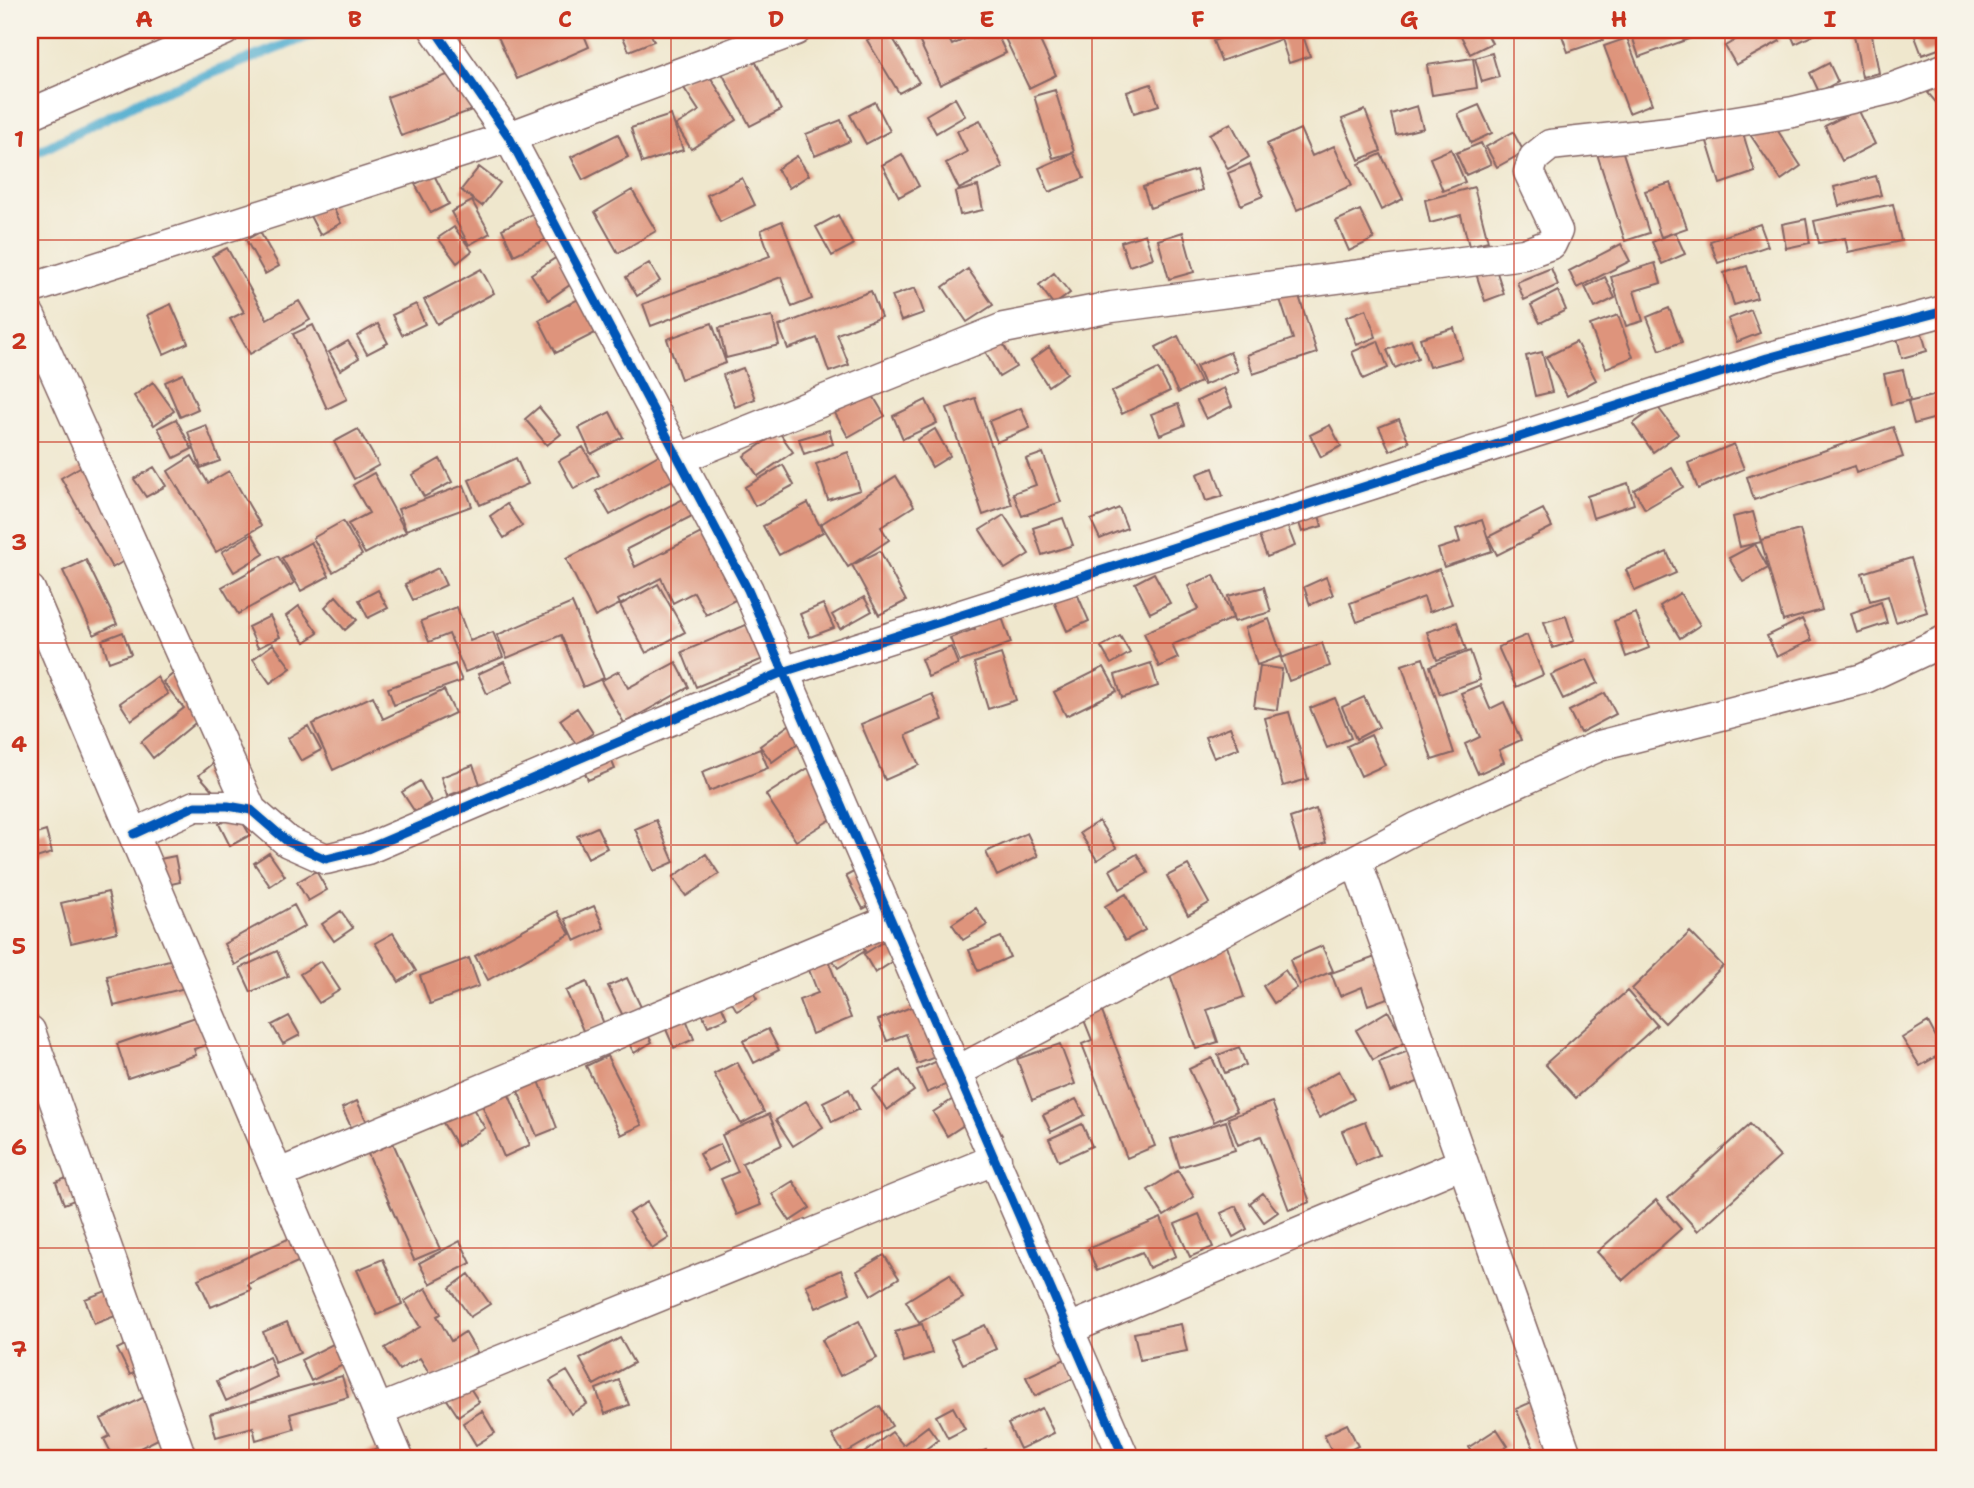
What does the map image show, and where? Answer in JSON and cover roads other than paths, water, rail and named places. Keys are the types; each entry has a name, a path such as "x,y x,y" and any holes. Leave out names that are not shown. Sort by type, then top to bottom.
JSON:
{"street":[{"path":"30,114 225,30"},
{"path":"435,30 509,137 748,590 1124,1458"},
{"path":"30,289 509,137 796,30"},
{"path":"678,459 1004,328 1112,307 1524,254 1551,244 1557,231 1529,173 1534,158 1550,145 1669,132 1793,113 1893,88 1944,69"},
{"path":"30,316 251,810 288,842 326,859 367,849 783,671 1767,358 1944,311"},
{"path":"30,590 398,1458"},
{"path":"958,1071 1416,828 1599,746 1863,679 1944,641"},
{"path":"134,834 195,806 228,806 251,810"},
{"path":"1356,860 1567,1458"},
{"path":"279,1174 892,919"},
{"path":"30,1031 181,1458"},
{"path":"379,1410 996,1159"},
{"path":"1069,1329 1463,1163"}],"waterway":[{"path":"30,156 140,101 324,30"}]}
